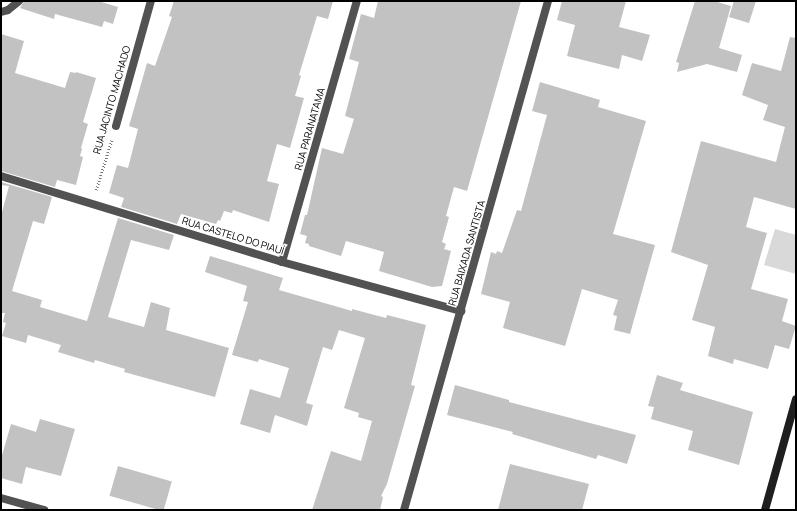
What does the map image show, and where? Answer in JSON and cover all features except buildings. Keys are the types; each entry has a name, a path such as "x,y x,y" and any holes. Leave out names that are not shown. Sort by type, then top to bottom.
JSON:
{"main road":[{"path":"765,510 796,399"}],"street":[{"path":"1,12 8,10 19,1"},
{"name":"RUA JACINTO MACHADO","path":"116,126 151,1"},
{"name":"RUA PARANATAMA","path":"282,262 357,1"},
{"name":"RUA BAIXADA SANTISTA","path":"404,510 548,1"},
{"name":"RUA CASTELO DO PIAUÍ","path":"1,176 282,262 461,311"},
{"path":"1,498 44,510"}],"path":[{"name":"RUA JACINTO MACHADO","path":"92,204 116,126"}],"shaded area":[{"path":"775,229 796,235 796,274 764,265"}]}
